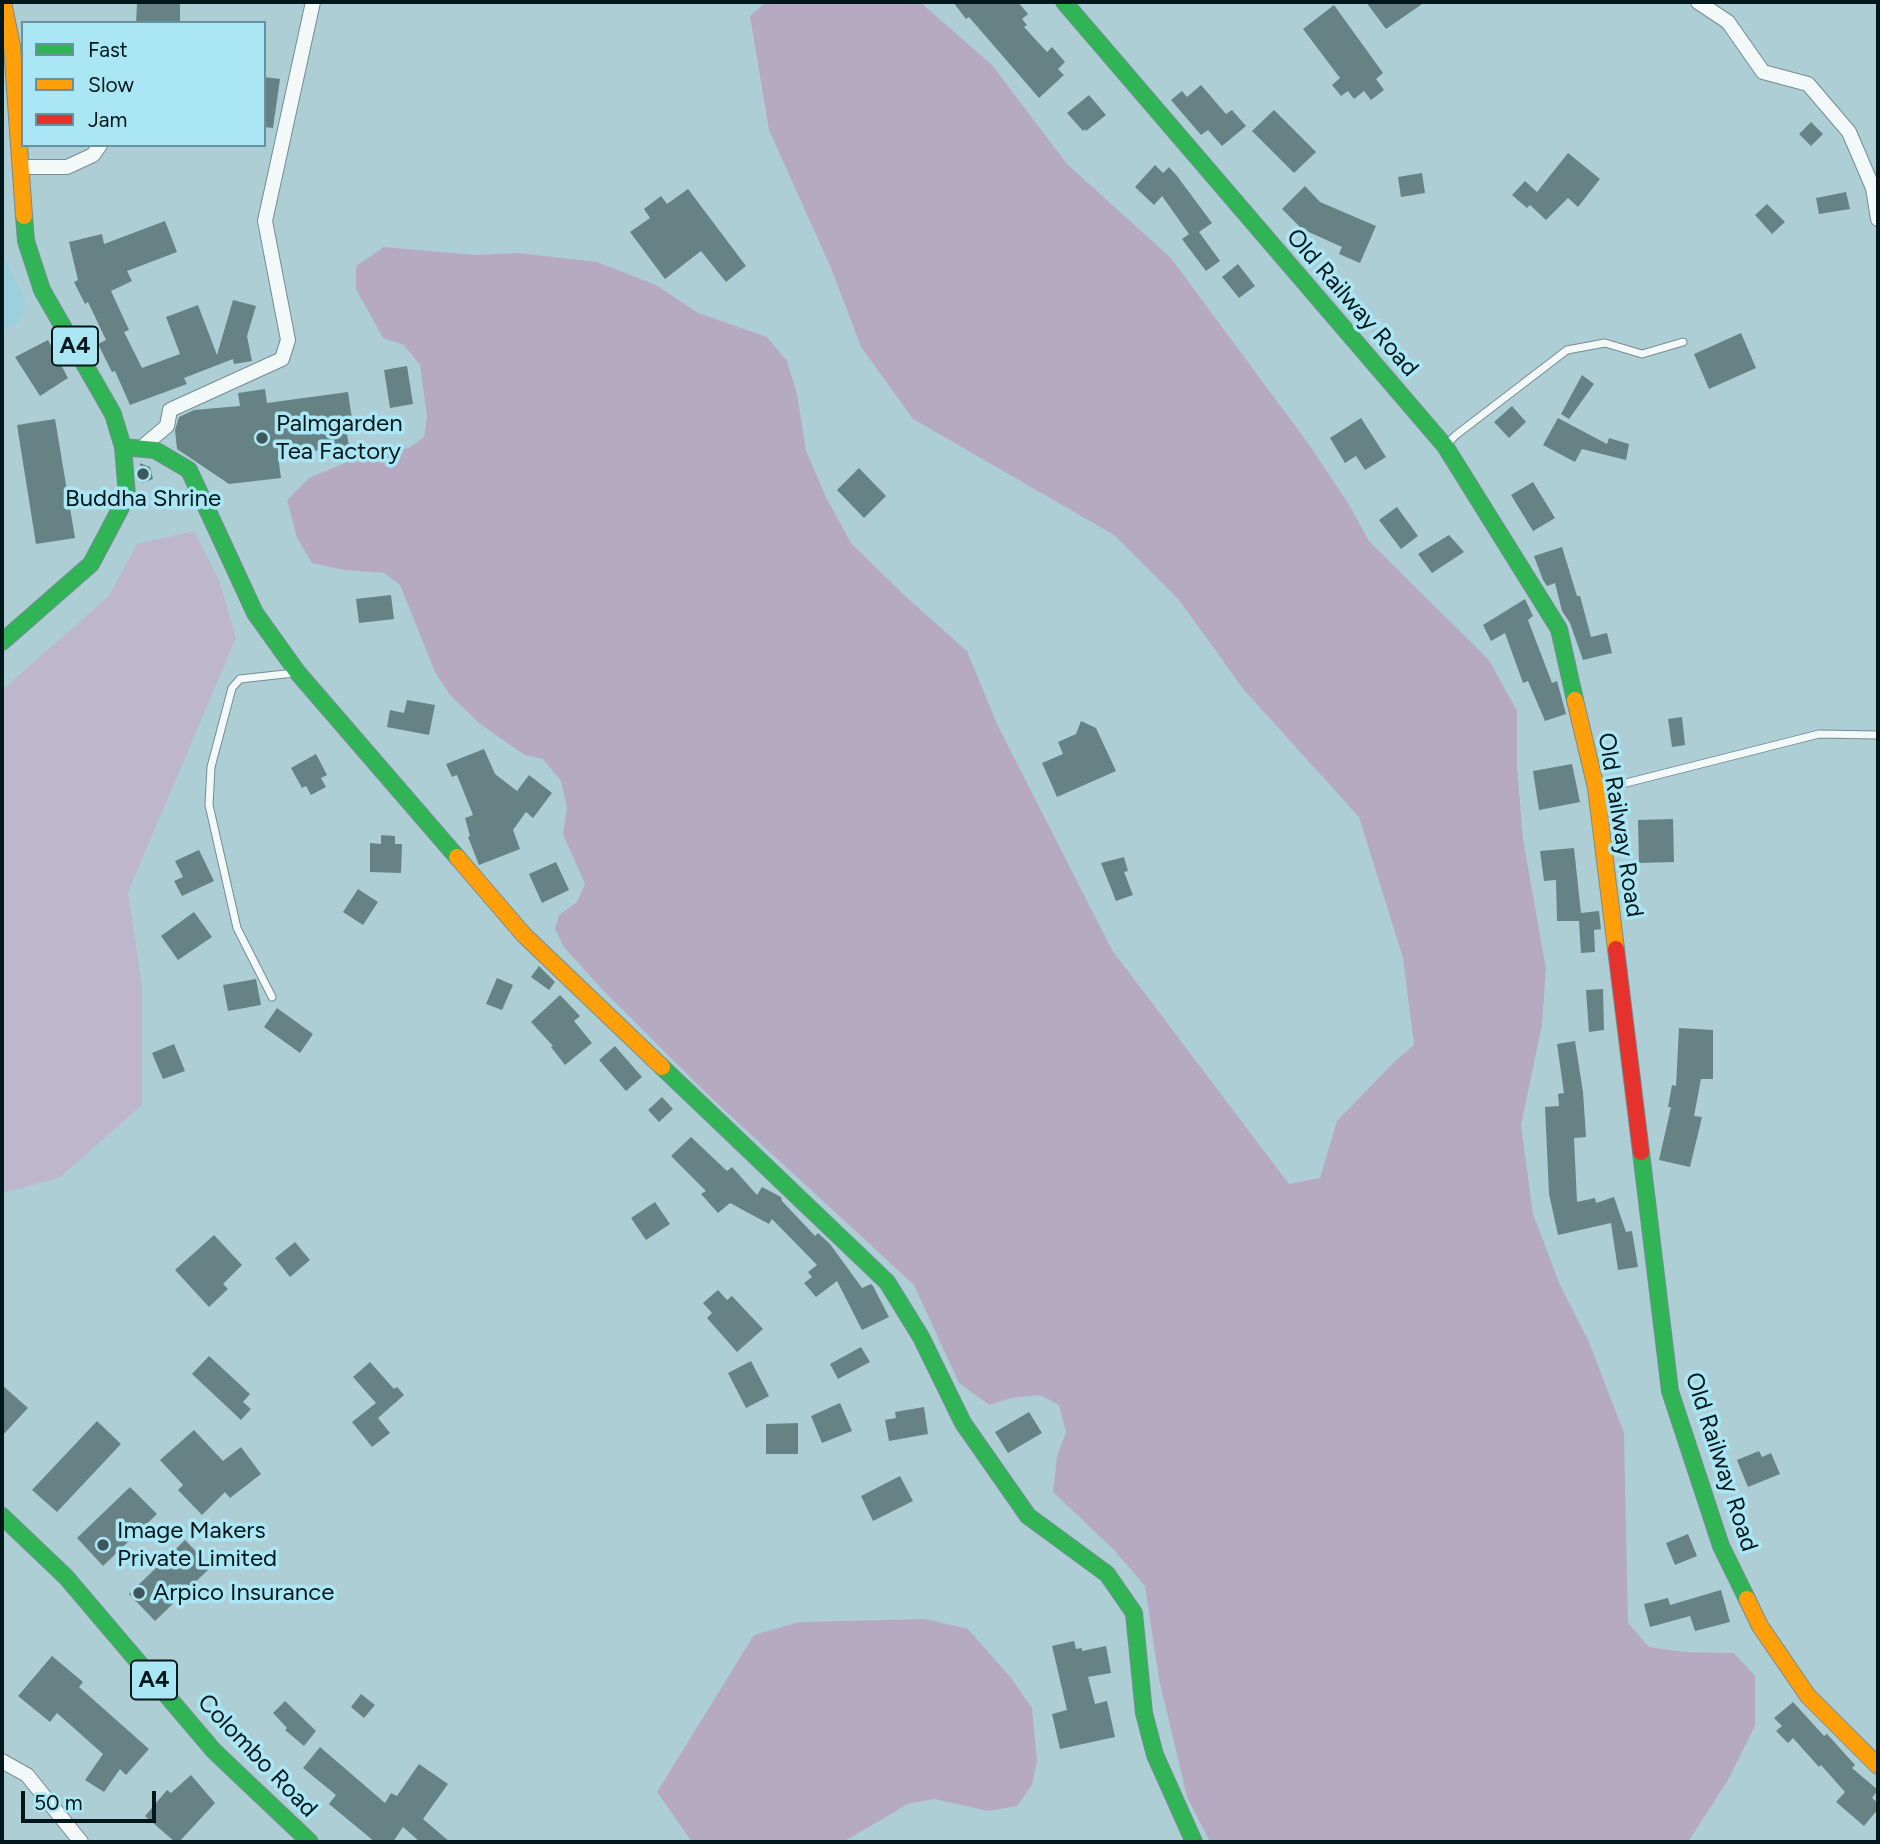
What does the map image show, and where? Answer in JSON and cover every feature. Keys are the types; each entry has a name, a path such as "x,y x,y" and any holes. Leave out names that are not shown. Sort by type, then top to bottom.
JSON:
{"main road":[{"name":"A4","path":"2,642 90,564 127,496 124,447 113,414 42,290 26,241 12,46 4,2"},
{"name":"Old Railway Road","path":"1064,2 1445,446 1559,629 1597,788 1670,1391 1721,1546 1760,1626 1808,1696 1878,1766"},
{"path":"124,447 155,450 189,470 255,613 298,673 524,935 887,1282 922,1336 963,1423 1028,1516 1107,1574 1134,1614 1144,1713 1155,1755 1194,1842"},
{"name":"Colombo Road","path":"2,1516 66,1577 214,1751 310,1842"}],"street":[{"path":"141,448 167,426 170,410 282,359 288,340 265,221 313,2"},
{"path":"1698,2 1728,22 1763,72 1808,84 1849,132 1873,188 1878,219"},
{"path":"20,167 67,167 93,155 99,147"},
{"path":"2,1761 27,1774 81,1842"}],"lane":[{"path":"1445,446 1567,350 1605,343 1642,354 1683,342"},
{"path":"272,997 237,928 209,805 211,767 232,688 240,680 298,673"},
{"path":"1597,788 1819,734 1878,735"}],"shaded area":[{"path":"766,2 920,2 992,65 1067,164 1171,258 1310,446 1348,503 1369,541 1489,660 1517,711 1517,767 1523,839 1546,969 1542,1025 1521,1125 1533,1214 1560,1285 1589,1342 1624,1433 1628,1623 1649,1647 1684,1652 1734,1653 1755,1676 1755,1726 1728,1780 1688,1842 1210,1842 1187,1797 1159,1679 1145,1586 1114,1550 1053,1492 1057,1456 1066,1432 1059,1405 1040,1395 1011,1398 989,1405 959,1383 914,1285 706,1093 564,947 555,929 559,915 577,902 585,884 563,834 567,808 561,781 543,759 525,755 500,738 479,723 450,695 435,672 400,585 384,573 344,570 312,563 297,538 287,500 309,478 347,462 409,448 424,437 427,417 420,365 404,345 383,338 356,289 356,266 384,247 476,255 518,253 597,262 656,285 698,313 767,337 787,361 797,394 806,451 826,497 851,543 967,651 998,726 1112,950 1289,1184 1320,1178 1337,1121 1414,1045 1403,958 1359,817 1244,690 1179,600 1114,535 913,419 861,347 831,268 769,130 750,16"},
{"path":"2,241 3,255 25,299 18,322 2,332"},
{"path":"194,531 219,580 236,638 128,892 142,986 142,1105 59,1178 2,1193 2,690 109,596 137,544"},
{"path":"925,1619 968,1629 1011,1678 1032,1708 1037,1761 1032,1785 1017,1806 988,1811 934,1799 908,1804 843,1842 692,1842 657,1792 754,1635 799,1622"}],"building":[{"path":"953,2 1018,2 1028,14 1022,19 1027,25 1024,27 1047,52 1052,47 1065,62 1058,69 1064,75 1039,98"},
{"path":"1366,2 1425,2 1386,29"},
{"path":"137,4 180,4 180,21 136,21"},
{"path":"1334,5 1383,73 1376,79 1384,90 1371,100 1364,91 1354,99 1348,91 1341,96 1332,85 1340,78 1303,29"},
{"path":"266,77 280,79 273,128 266,127"},
{"path":"1201,85 1226,114 1232,110 1246,126 1222,146 1208,130 1201,135 1171,100 1182,91 1187,97"},
{"path":"1089,95 1106,115 1083,131 1067,113"},
{"path":"1274,110 1316,152 1294,173 1252,131"},
{"path":"1811,122 1823,134 1811,146 1799,134"},
{"path":"1568,153 1600,179 1578,207 1568,198 1546,220 1530,205 1527,208 1512,195 1525,181 1537,192"},
{"path":"1155,165 1163,173 1169,167 1212,223 1199,232 1220,261 1206,271 1182,239 1189,234 1162,196 1154,205 1135,187"},
{"path":"1422,173 1425,193 1401,197 1398,177"},
{"path":"1305,186 1320,202 1376,226 1360,263 1339,254 1342,247 1302,229 1282,209"},
{"path":"688,189 746,266 726,282 701,251 665,279 630,232 650,218 644,209 661,196 667,204"},
{"path":"1846,192 1850,209 1819,214 1816,198"},
{"path":"1767,204 1785,222 1772,234 1755,215"},
{"path":"165,221 177,252 127,271 132,281 111,291 129,330 124,332 142,368 180,354 166,317 198,305 217,355 233,300 256,306 247,336 252,361 234,364 233,359 184,378 187,384 130,405 115,371 112,372 98,344 106,340 88,302 85,304 74,282 78,280 69,242 102,234 104,244"},
{"path":"1238,264 1255,286 1239,298 1222,277"},
{"path":"1741,333 1756,368 1709,389 1694,354"},
{"path":"48,340 68,378 40,396 15,357"},
{"path":"407,366 413,404 390,408 384,370"},
{"path":"1582,375 1594,384 1569,419 1561,414"},
{"name":"Palmgarden Tea Factory","path":"265,389 267,403 348,392 354,433 347,434 349,446 278,456 281,478 229,484 177,449 175,430 179,417 194,410 240,406 238,393"},
{"path":"1512,406 1526,422 1509,438 1494,422"},
{"path":"1361,418 1386,457 1365,470 1356,456 1345,463 1330,438"},
{"path":"1558,418 1607,444 1609,438 1629,444 1626,460 1582,449 1575,462 1543,445"},
{"path":"55,419 75,538 36,544 17,425"},
{"path":"140,463 150,467 153,479 142,483"},
{"path":"859,468 886,496 864,518 837,490"},
{"path":"1533,482 1555,518 1533,531 1511,495"},
{"path":"1397,507 1418,536 1401,549 1379,520"},
{"path":"1449,535 1464,552 1432,573 1418,554"},
{"path":"1562,547 1577,596 1580,596 1591,637 1607,633 1612,653 1583,660 1570,623 1562,611 1555,583 1547,586 1543,580 1534,556"},
{"path":"391,595 394,619 359,623 356,599"},
{"path":"1525,599 1533,616 1528,620 1552,683 1557,681 1566,714 1545,721 1528,681 1523,683 1505,633 1491,641 1483,625"},
{"path":"407,700 435,705 429,735 387,727 390,710 404,713"},
{"path":"1682,717 1685,745 1672,747 1668,719"},
{"path":"1081,721 1096,728 1116,771 1057,797 1042,763 1063,754 1058,742 1076,734"},
{"path":"484,749 495,774 517,791 529,775 552,793 533,818 526,812 513,830 520,849 479,865 468,837 470,836 465,818 473,815 457,775 452,777 446,764"},
{"path":"316,754 327,775 321,778 326,787 311,795 306,786 302,788 291,768"},
{"path":"1572,764 1580,802 1539,810 1533,771"},
{"path":"1673,819 1674,862 1639,863 1638,820"},
{"path":"381,835 395,836 395,844 402,844 401,873 370,872 370,843 381,844"},
{"path":"1574,848 1581,913 1599,911 1601,929 1594,930 1595,952 1581,953 1579,921 1557,921 1556,880 1544,881 1540,851"},
{"path":"199,850 214,881 182,896 174,881 183,877 175,861"},
{"path":"1124,857 1128,871 1124,872 1133,895 1116,901 1101,863"},
{"path":"556,862 569,890 542,903 529,874"},
{"path":"358,889 378,902 363,925 343,912"},
{"path":"194,912 212,937 178,960 161,936"},
{"path":"539,966 555,982 549,990 531,977"},
{"path":"497,978 513,985 502,1010 486,1004"},
{"path":"256,979 261,1005 228,1011 223,985"},
{"path":"1603,989 1604,1030 1589,1032 1586,990"},
{"path":"560,995 580,1016 574,1021 592,1043 565,1065 551,1047 553,1046 531,1022"},
{"path":"277,1008 313,1034 300,1053 264,1027"},
{"path":"1679,1028 1713,1030 1713,1079 1701,1079 1694,1116 1702,1117 1690,1167 1659,1160 1671,1107 1668,1107 1672,1085 1676,1086"},
{"path":"1575,1041 1583,1092 1586,1137 1574,1138 1577,1202 1595,1198 1596,1203 1614,1197 1626,1232 1632,1231 1638,1267 1618,1270 1611,1223 1558,1235 1549,1194 1545,1107 1559,1106 1558,1094 1564,1093 1557,1044"},
{"path":"174,1044 185,1071 163,1079 152,1053"},
{"path":"615,1046 642,1077 626,1091 599,1060"},
{"path":"662,1097 673,1109 659,1122 648,1110"},
{"path":"691,1137 727,1171 732,1167 757,1195 762,1187 781,1197 815,1236 818,1233 830,1244 862,1288 871,1284 873,1286 889,1317 862,1330 837,1281 816,1297 804,1283 812,1277 808,1272 817,1265 772,1219 769,1224 730,1203 718,1213 701,1194 706,1191 671,1156"},
{"path":"655,1202 670,1224 646,1240 631,1218"},
{"path":"214,1235 242,1265 223,1284 228,1289 209,1307 175,1270"},
{"path":"295,1242 310,1260 290,1277 275,1258"},
{"path":"718,1290 727,1300 732,1296 763,1329 737,1352 707,1318 712,1313 703,1303"},
{"path":"861,1347 870,1362 838,1379 830,1364"},
{"path":"209,1356 250,1394 243,1402 251,1409 241,1420 192,1374"},
{"path":"751,1361 769,1396 746,1408 728,1373"},
{"path":"370,1362 394,1389 397,1387 404,1395 378,1418 390,1433 372,1447 352,1422 376,1403 353,1377"},
{"path":"2,1385 28,1408 2,1436"},
{"path":"840,1403 852,1431 822,1443 811,1416"},
{"path":"924,1407 928,1434 889,1441 885,1420 896,1418 895,1412"},
{"path":"1029,1412 1042,1433 1008,1453 995,1432"},
{"path":"97,1421 121,1444 57,1512 32,1490"},
{"path":"798,1423 798,1454 766,1454 766,1424"},
{"path":"194,1430 223,1461 241,1447 261,1474 230,1498 225,1492 202,1515 178,1490 183,1485 160,1460"},
{"path":"1759,1451 1762,1457 1771,1453 1780,1474 1748,1487 1737,1460"},
{"path":"900,1476 913,1501 873,1521 861,1496"},
{"path":"130,1487 157,1514 103,1566 77,1538"},
{"path":"1688,1534 1697,1556 1675,1565 1666,1543"},
{"path":"185,1540 211,1567 155,1621 129,1594"},
{"path":"1721,1590 1730,1622 1695,1631 1690,1616 1650,1627 1644,1604 1668,1598 1670,1605"},
{"path":"1074,1641 1076,1649 1082,1648 1082,1651 1106,1646 1111,1673 1088,1677 1095,1704 1107,1701 1115,1737 1060,1749 1052,1714 1067,1710 1052,1646"},
{"path":"52,1656 83,1682 79,1687 149,1749 126,1775 120,1769 104,1792 85,1780 103,1754 57,1713 50,1722 18,1696"},
{"path":"361,1694 375,1705 364,1718 351,1707"},
{"path":"285,1701 316,1731 304,1746 285,1730 287,1728 273,1713"},
{"path":"1793,1702 1855,1765 1852,1768 1878,1790 1872,1798 1878,1803 1878,1809 1864,1826 1836,1802 1845,1792 1821,1765 1819,1767 1793,1738 1788,1743 1776,1731 1782,1726 1774,1718"},
{"path":"320,1747 385,1803 391,1793 397,1796 419,1764 448,1784 423,1819 450,1842 420,1842 403,1827 393,1842 375,1842 329,1804 336,1795 303,1768"},
{"path":"191,1775 215,1803 179,1842 175,1842 145,1816 167,1790 171,1793"}],"traffic: fast":[{"path":"1064,2 1445,446 1559,629 1575,700"},
{"path":"2,642 91,564 127,496 123,447 113,414 42,290 26,241 24,216"},
{"path":"123,447 155,450 189,470 255,613 298,673 457,857"},
{"path":"662,1067 887,1282 921,1337 963,1423 1028,1516 1107,1574 1134,1613 1144,1713 1155,1755 1194,1842"},
{"path":"1641,1152 1670,1391 1721,1546 1747,1599"},
{"path":"2,1516 66,1577 214,1751 310,1842"}],"traffic: slow":[{"path":"3,2 12,46 24,216"},
{"path":"1575,700 1596,788 1616,949"},
{"path":"457,857 524,935 662,1067"},
{"path":"1747,1599 1760,1626 1808,1696 1878,1766"}],"traffic: jam":[{"path":"1616,949 1641,1152"}],"place":[{"name":"Palmgarden Tea Factory","path":"262,438"},
{"name":"Buddha Shrine","path":"143,474"},
{"name":"Image Makers Private Limited","path":"103,1545"},
{"name":"Arpico Insurance","path":"139,1593"}]}
